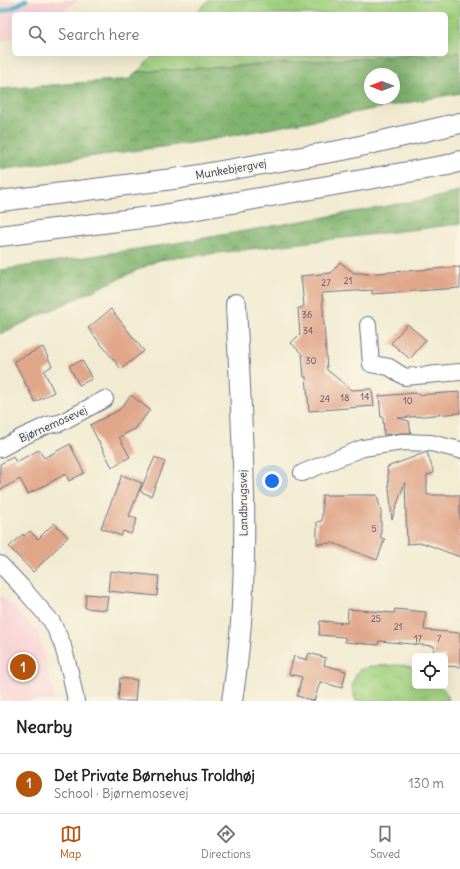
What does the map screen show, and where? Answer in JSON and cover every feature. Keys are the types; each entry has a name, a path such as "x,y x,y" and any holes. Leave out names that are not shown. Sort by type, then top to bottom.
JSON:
{"street":[{"name":"Munkebjergvej","path":"0,201 180,178 258,165 342,150 460,123"},
{"path":"0,236 157,216 460,161"},
{"name":"Landbrugsvej","path":"232,701 237,668 245,524 236,304"},
{"path":"368,325 371,364 388,367 405,377 460,372"},
{"name":"Bjørnemosevej","path":"0,449 48,425 60,423 105,399"},
{"path":"302,473 363,448 402,442 431,443 460,450"},
{"path":"0,564 52,622 62,643 76,701"}],"shaded area":[{"path":"0,0 78,0 61,12 12,12 12,38 0,43"},
{"path":"0,594 38,632 55,701 0,701"}],"green space":[{"path":"209,0 460,0 460,52 448,53 448,12 197,12"},
{"path":"460,52 460,93 198,142 0,169 0,89 130,79 137,72 400,56 448,56 448,53"},
{"path":"153,56 400,56 137,72"},
{"path":"460,192 460,224 159,260 0,334 0,270 176,243"},
{"path":"403,665 411,667 412,689 443,689 449,701 356,701 353,692 354,679 359,670 372,666"}],"building":[{"path":"340,262 354,273 364,274 460,267 460,288 372,294 372,290 322,293 327,370 352,390 372,389 374,406 309,411 302,354 291,343 300,334 298,308 302,308 304,306 301,276 331,273"},
{"path":"111,309 144,351 121,369 88,328"},
{"path":"407,324 426,340 410,359 391,343"},
{"path":"43,347 52,366 44,371 54,392 35,402 14,361"},
{"path":"82,360 92,379 79,385 69,366"},
{"path":"460,392 460,413 398,418 409,421 411,433 384,435 383,417 381,417 379,396"},
{"path":"131,395 150,410 135,429 119,437 130,457 112,467 90,425 119,410"},
{"path":"70,444 84,473 69,481 66,474 28,494 20,479 0,490 0,464 13,457 16,462 39,450 44,458"},
{"path":"427,452 434,473 427,475 427,495 460,495 460,557 423,543 407,544 405,482 392,519 387,467"},
{"path":"155,457 165,462 151,496 140,491"},
{"path":"122,475 142,483 129,516 137,519 131,534 123,531 121,536 101,528"},
{"path":"322,495 377,495 381,512 381,538 385,539 377,560 333,543 317,544 317,522 322,521"},
{"path":"54,523 68,537 33,572 9,547 23,534 24,536 30,531 38,539"},
{"path":"110,571 159,576 157,596 108,591"},
{"path":"86,594 108,596 106,610 85,608"},
{"path":"348,609 394,613 395,609 426,612 424,630 460,633 460,667 448,666 448,653 433,653 434,646 379,641 378,645 345,642 345,637 319,635 320,621 347,623"},
{"path":"309,653 326,658 324,665 346,671 342,688 320,682 314,701 297,696 302,677 289,674 294,656 307,660"},
{"path":"120,678 137,680 135,701 118,701"}],"waterway":[{"path":"0,12 12,8 26,0"}],"place":[{"name":"Det Private Børnehus Troldhøj","path":"23,667"}]}
